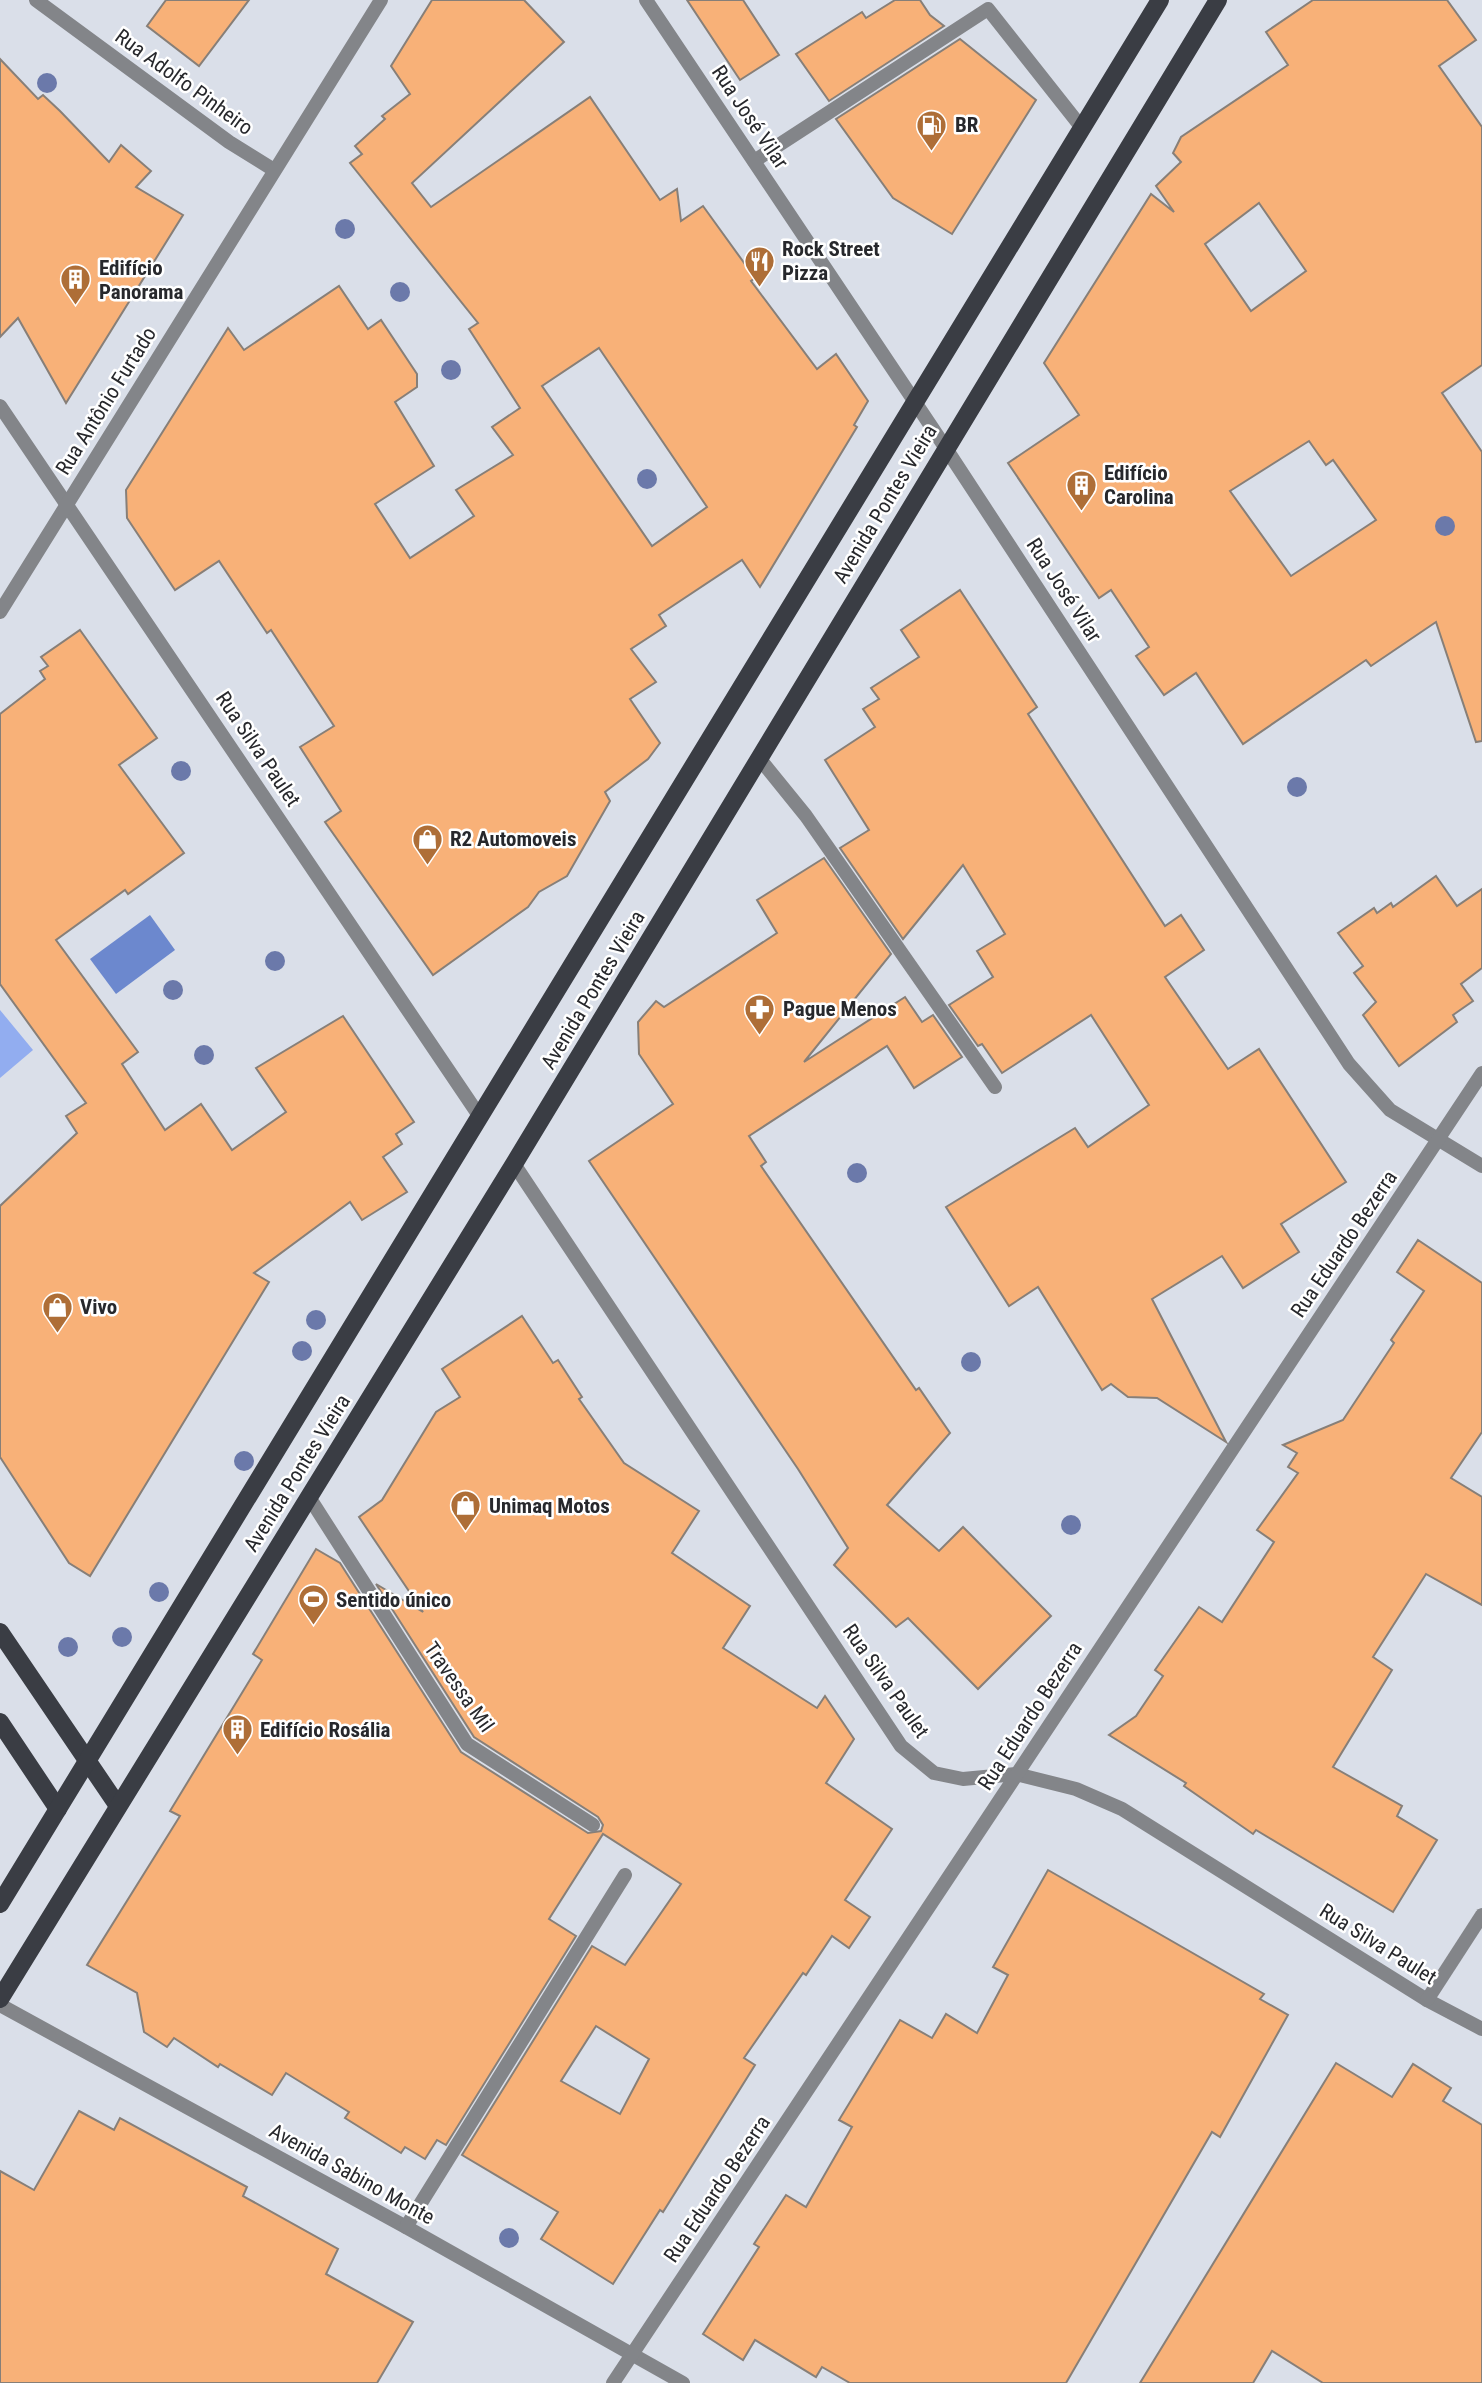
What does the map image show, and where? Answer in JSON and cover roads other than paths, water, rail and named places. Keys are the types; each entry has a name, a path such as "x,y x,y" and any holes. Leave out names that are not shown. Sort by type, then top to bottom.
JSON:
{"main road":[{"name":"Avenida Pontes Vieira","path":"0,1904 1160,0"},
{"name":"Avenida Pontes Vieira","path":"0,1999 514,1164 945,447 1218,0"},
{"path":"0,1632 118,1806"},
{"path":"0,1722 58,1810"}],"street":[{"name":"Rua Adolfo Pinheiro","path":"36,0 229,142 274,170"},
{"name":"Rua Antônio Furtado","path":"0,612 381,0"},
{"name":"Rua José Vilar","path":"646,0 945,447 1349,1064 1390,1110 1482,1166"},
{"path":"754,161 988,9 1082,128"},
{"name":"Rua Silva Paulet","path":"0,406 480,1117"},
{"path":"758,758 806,816 995,1087"},
{"name":"Rua Eduardo Bezerra","path":"613,2383 1482,1073"},
{"name":"Rua Silva Paulet","path":"514,1164 901,1745 934,1773 963,1779 1016,1774 1076,1789 1122,1809 1426,2000 1482,2029"},
{"name":"Travessa Mil","path":"309,1497 467,1744 593,1825"},
{"path":"407,2227 625,1875"},
{"path":"1426,2000 1482,1915"},
{"name":"Avenida Sabino Monte","path":"0,2006 407,2227 683,2383"}],"place":[{"name":"BR","path":"932,152"},
{"name":"Rock Street Pizza","path":"759,288"},
{"name":"Edifício Panorama","path":"76,307"},
{"name":"Edifício Carolina","path":"1081,512"},
{"name":"R2 Automoveis","path":"427,866"},
{"name":"Pague Menos","path":"760,1036"},
{"name":"Vivo","path":"57,1334"},
{"name":"Unimaq Motos","path":"466,1533"},
{"name":"Sentido único","path":"313,1627"},
{"name":"Edifício Rosália","path":"237,1757"}]}
